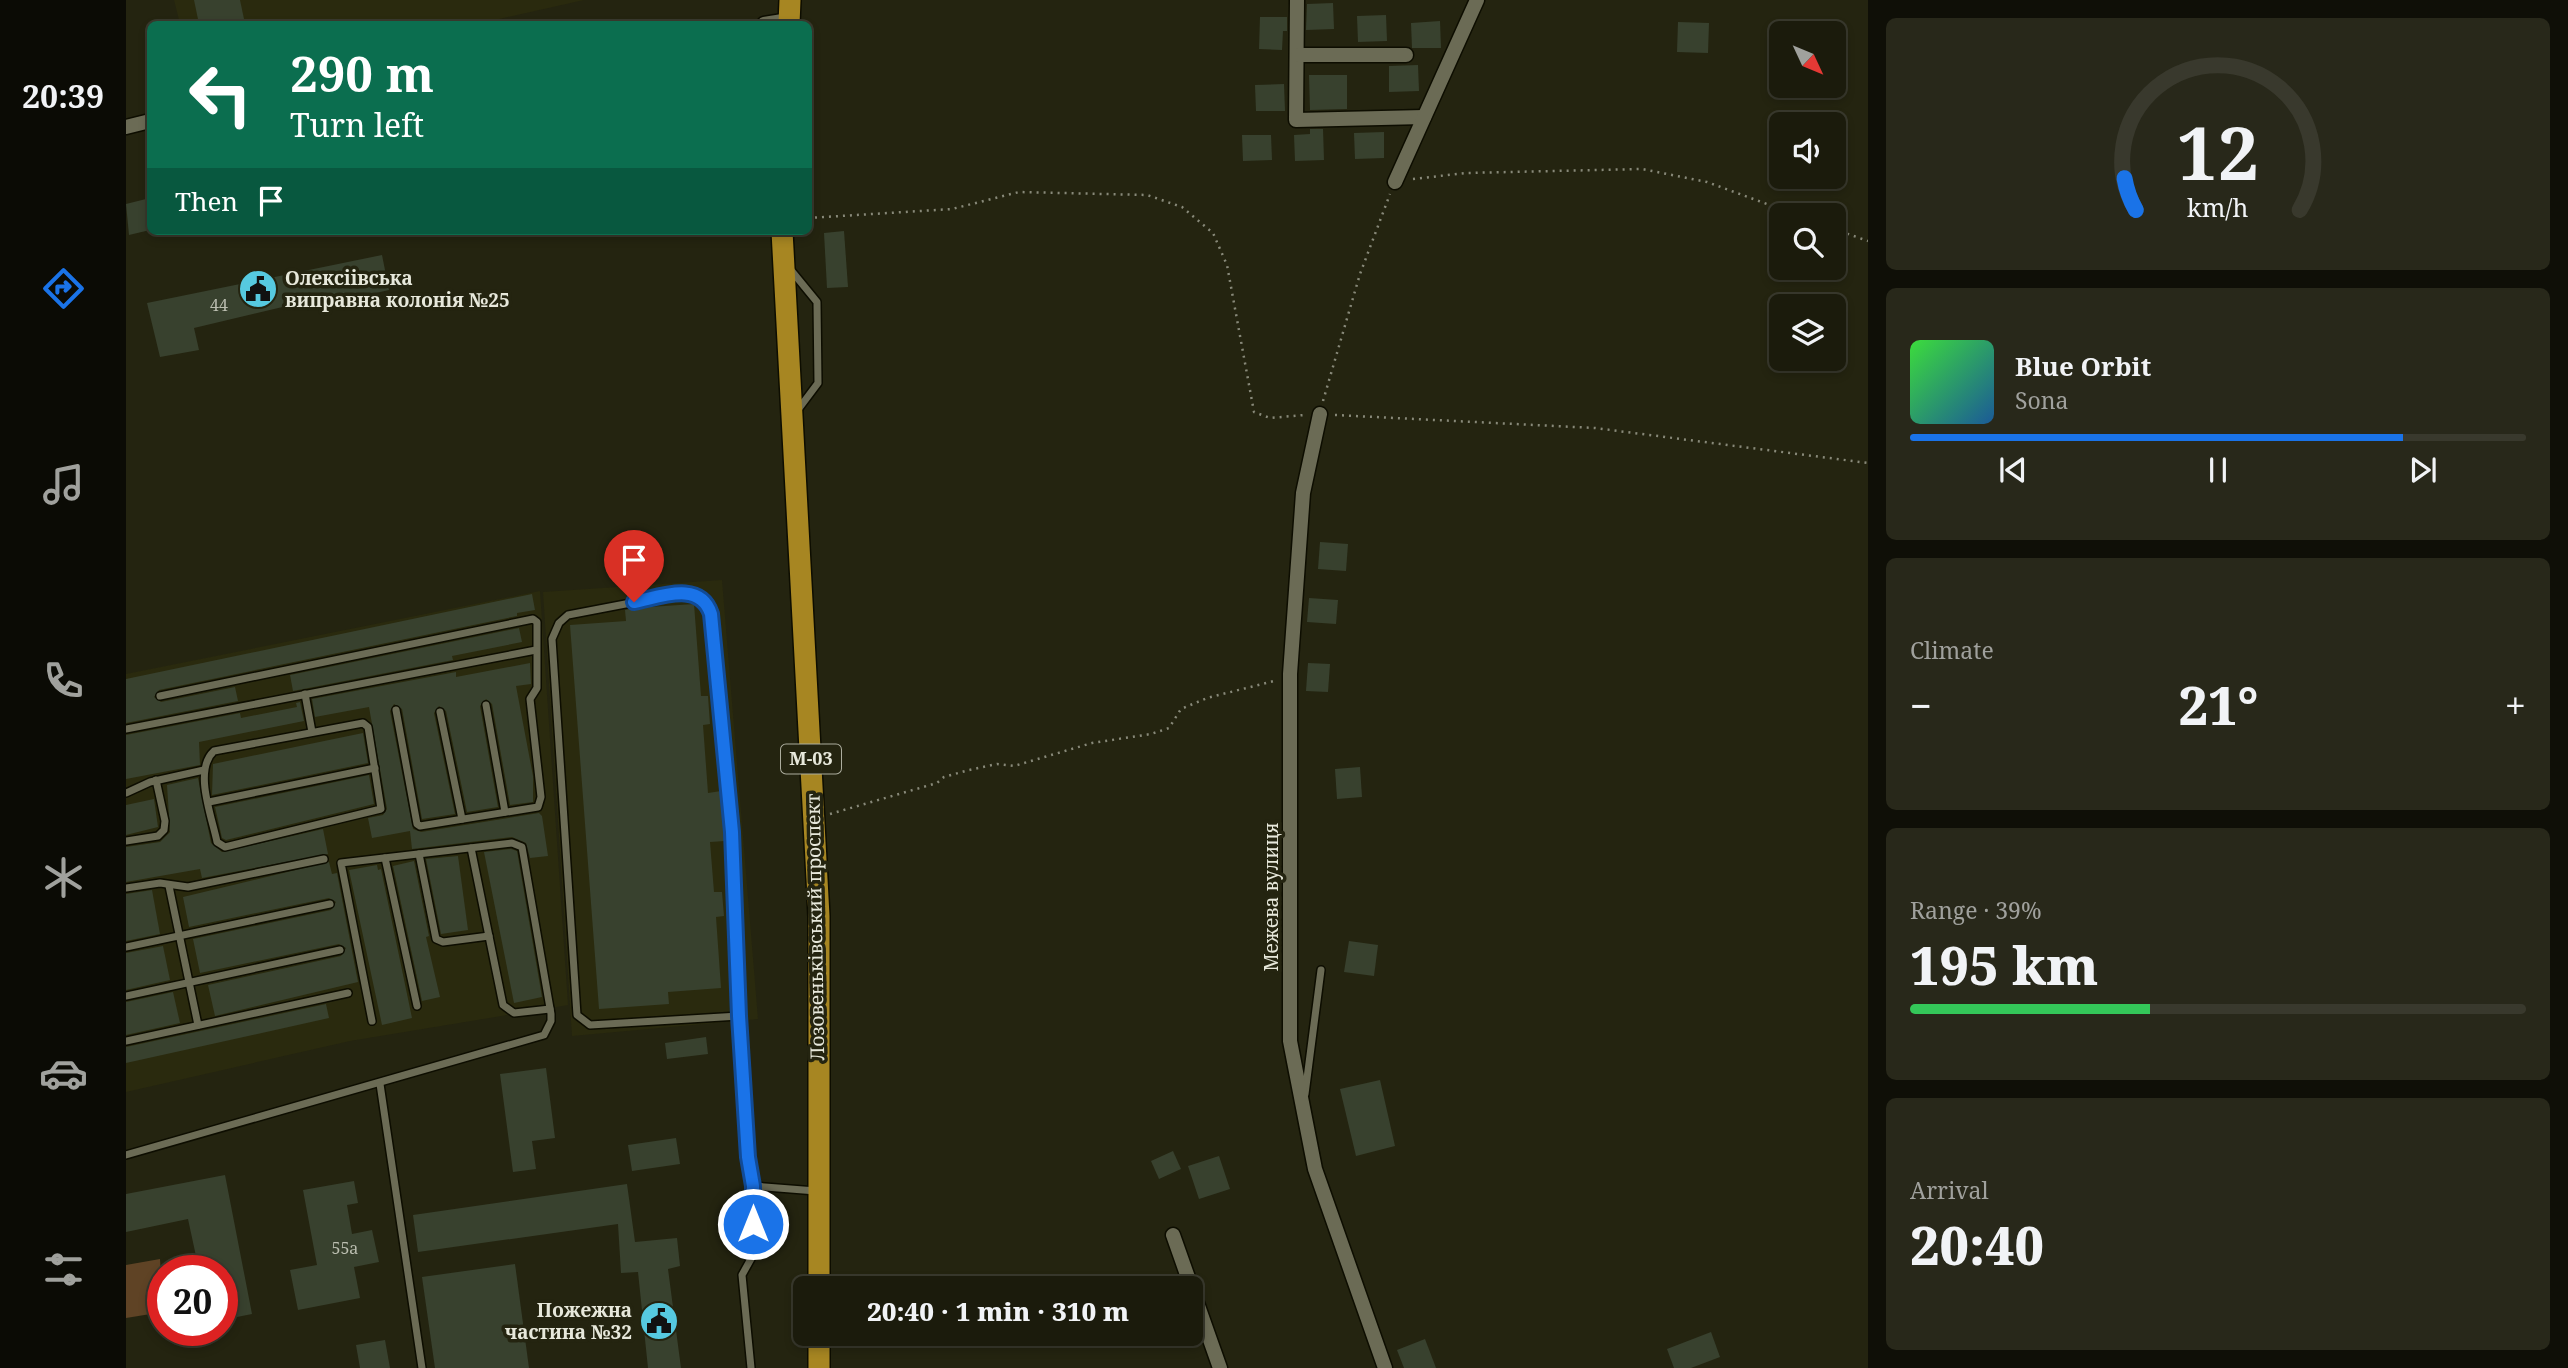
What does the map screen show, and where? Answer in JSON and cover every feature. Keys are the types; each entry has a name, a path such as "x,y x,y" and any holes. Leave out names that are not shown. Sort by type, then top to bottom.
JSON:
{"highway":[{"name":"Лозовеньківський проспект","path":"782,235 819,916 819,1276"},
{"path":"819,1346 819,1368"}],"street":[{"path":"1297,0 1296,120 1424,117"},
{"path":"1395,181 1477,0"},
{"path":"772,21 789,15"},
{"path":"1298,55 1406,55"},
{"path":"126,127 147,122"},
{"name":"Межева вулиця","path":"1320,414 1303,493 1290,674 1290,1041 1315,1169 1385,1368"},
{"path":"1173,1235 1220,1368"}],"lane":[{"path":"784,261 817,302 818,383 792,418"},
{"path":"739,1016 590,1026 577,1015 552,639 559,623 568,615 688,592 700,597 709,607 732,832 739,1016 748,1157 753,1186 754,1245 752,1258 742,1275 751,1368"},
{"path":"160,696 533,619 537,622 537,688 530,699 541,797 538,807 420,826 416,824 396,710"},
{"path":"126,729 536,650"},
{"path":"305,694 312,732"},
{"path":"486,705 505,812"},
{"path":"440,712 462,819"},
{"path":"363,723 368,727 375,768 382,808 225,847 217,842 204,770 214,751 363,723"},
{"path":"209,802 375,768"},
{"path":"126,793 156,780 204,770"},
{"path":"126,841 158,836 164,830 165,821 156,780"},
{"path":"126,1156 380,1084 503,1045 538,1038 549,1029 550,1009 522,847 512,843 341,863 372,1021"},
{"path":"471,848 506,1009 514,1013 550,1009"},
{"path":"419,854 436,939 443,943 489,936"},
{"path":"385,858 417,1006"},
{"path":"126,888 160,883 188,887 324,859"},
{"path":"169,886 198,1025"},
{"path":"126,947 171,937 180,938 330,904"},
{"path":"126,996 340,950"},
{"path":"1304,1102 1321,970"},
{"path":"126,1041 348,993"},
{"path":"380,1084 422,1368"},
{"path":"753,1186 819,1191"}],"path":[{"path":"1320,414 1360,274 1395,181 1466,173 1642,169 1707,182 1769,205"},
{"path":"812,218 952,209 1019,192 1147,195 1182,207 1213,233 1227,265 1254,412 1270,418 1320,414 1595,428 1868,463"},
{"path":"1846,233 1868,241"},
{"path":"814,821 880,797 937,783 944,777 969,770 997,764 1014,766 1092,743 1151,734 1169,728 1181,709 1207,698 1269,684 1290,674"}],"shaded area":[{"path":"174,0 584,0 490,21 179,21"},
{"path":"722,580 758,1019 572,1036 543,592"},
{"path":"540,591 568,1005 350,1041 126,1092 126,674"},
{"path":"147,1261 147,1315 126,1318 126,1265"}],"building":[{"path":"194,0 240,0 244,19 198,21"},
{"path":"1333,3 1334,29 1306,30 1307,4"},
{"path":"1386,15 1387,41 1358,42 1357,16"},
{"path":"1260,17 1287,17 1282,50 1259,49"},
{"path":"1440,21 1441,48 1412,48 1411,23"},
{"path":"1678,22 1709,23 1708,53 1677,52"},
{"path":"1418,65 1419,91 1389,92 1389,66"},
{"path":"1309,75 1347,75 1347,109 1310,110"},
{"path":"1284,84 1285,111 1256,111 1255,85"},
{"path":"1310,129 1323,129 1324,160 1295,161 1294,135 1310,134"},
{"path":"1384,132 1384,158 1355,159 1354,133"},
{"path":"1242,135 1271,135 1272,160 1243,161"},
{"path":"147,199 147,231 129,235 126,204"},
{"path":"844,231 848,287 827,288 824,233"},
{"path":"382,255 389,290 314,307 312,300 194,328 199,350 160,357 147,303"},
{"path":"1320,542 1348,544 1346,571 1318,569"},
{"path":"532,594 535,610 517,613 517,616 159,690 154,697 161,702 235,687 238,701 126,723 126,679"},
{"path":"1309,598 1338,600 1336,624 1307,622"},
{"path":"694,604 701,696 708,696 710,724 703,725 708,793 721,791 725,841 710,842 714,892 722,892 724,916 716,917 721,988 668,992 669,1004 599,1009 570,625 626,621 625,610 635,608"},
{"path":"519,628 522,642 452,656 453,660 293,691 290,675"},
{"path":"530,663 531,684 516,686 533,776 533,802 510,805 492,704 486,699 480,706 498,807 467,812 446,711 439,706 434,713 455,814 422,819 402,709 394,704 390,711 413,829 421,832 539,813 542,816 548,856 530,858 526,843 512,837 412,849 410,831 372,838 368,818 383,815 387,809 369,707 315,717 312,699 456,672 456,677"},
{"path":"1308,663 1330,664 1328,692 1306,691"},
{"path":"300,702 304,721 199,742 200,765 126,779 126,735 240,713 241,718 297,707 296,703"},
{"path":"363,733 368,763 212,795 213,764"},
{"path":"1360,767 1362,797 1337,799 1335,769"},
{"path":"369,775 374,804 226,840 222,838 215,807"},
{"path":"198,778 211,843 222,852 323,829 328,854 202,878 200,869 126,882 126,847 160,842 170,832 167,785"},
{"path":"154,799 158,827 126,835 126,805"},
{"path":"511,849 517,851 542,997 514,1003 484,852"},
{"path":"458,856 468,930 441,934 426,859"},
{"path":"414,861 429,936 426,937 440,997 422,1001 393,866"},
{"path":"329,862 332,874 337,873 358,982 215,1016 208,985 341,956 346,948 339,944 200,973 193,939 331,910 336,902 329,898 189,927 183,897"},
{"path":"377,865 378,870 381,869 412,1018 382,1025 349,870"},
{"path":"152,890 160,934 126,941 126,894"},
{"path":"1349,941 1378,945 1374,976 1344,972"},
{"path":"163,946 170,980 126,990 126,953"},
{"path":"173,992 180,1023 126,1035 126,1002"},
{"path":"326,1004 329,1018 126,1063 126,1047"},
{"path":"706,1037 708,1054 667,1059 665,1043"},
{"path":"546,1068 555,1138 532,1141 536,1169 513,1172 500,1074"},
{"path":"1380,1080 1395,1146 1356,1156 1340,1089"},
{"path":"676,1138 680,1164 632,1171 628,1145"},
{"path":"1173,1151 1181,1169 1159,1179 1151,1161"},
{"path":"1219,1156 1230,1189 1199,1199 1188,1166"},
{"path":"225,1175 252,1314 238,1317 238,1255 196,1255 188,1219 126,1232 126,1194"},
{"path":"354,1181 358,1203 347,1205 352,1234 372,1230 379,1262 354,1267 360,1298 298,1310 290,1270 317,1265 303,1190"},
{"path":"627,1184 635,1242 677,1238 680,1266 668,1269 681,1368 648,1368 638,1272 621,1273 618,1224 418,1252 413,1215"},
{"path":"515,1264 529,1368 435,1368 422,1277"},
{"path":"1711,1332 1720,1357 1691,1368 1674,1368 1667,1349"},
{"path":"1425,1339 1436,1368 1404,1368 1397,1350"},
{"path":"385,1340 390,1368 360,1368 356,1345"}],"place":[{"name":"Олексіівська виправна колонія №25","path":"258,289"},
{"name":"Пожежна частина №32","path":"659,1321"}],"route":[{"path":"634,602 688,592 700,597 709,607 711,614 732,832 739,1016 748,1157 753,1186 753,1224"}]}
